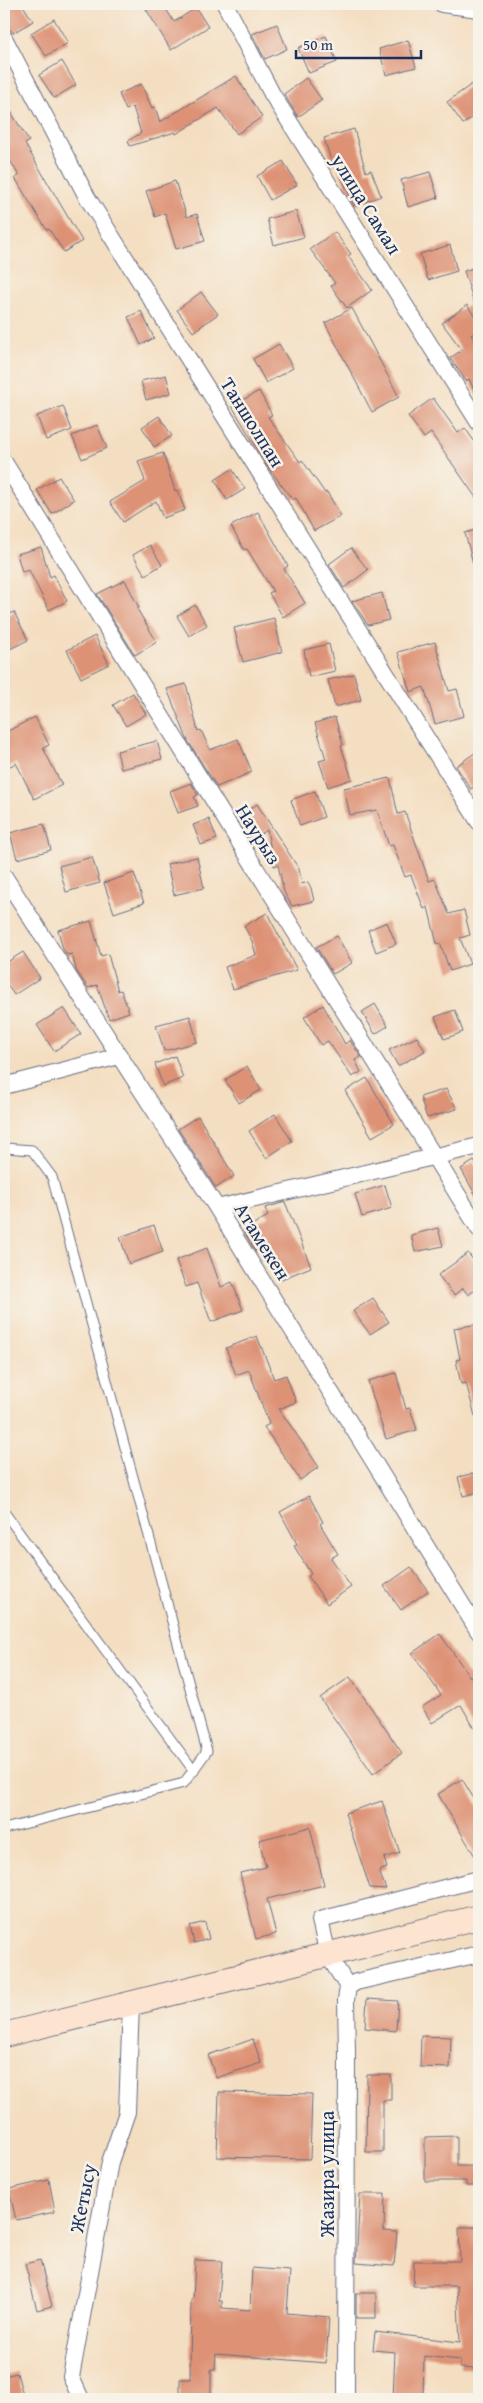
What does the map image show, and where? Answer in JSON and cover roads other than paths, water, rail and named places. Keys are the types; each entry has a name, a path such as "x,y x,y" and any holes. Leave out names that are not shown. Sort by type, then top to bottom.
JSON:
{"main road":[{"path":"4,2035 479,1917"}],"street":[{"name":"улица Самал","path":"225,4 272,94 479,423"},
{"path":"442,4 479,9"},
{"name":"Таншолпан","path":"4,38 88,197 479,822"},
{"name":"Наурыз","path":"4,462 479,1229"},
{"name":"Атамекен","path":"4,876 217,1208 479,1632"},
{"path":"4,1086 119,1056"},
{"path":"217,1208 479,1146"},
{"path":"479,1879 320,1920 328,1955 348,1987 356,1982 479,1954"},
{"name":"Жазира улица","path":"346,2399 346,2000 348,1987"},
{"name":"Жетысу","path":"81,2399 71,2377 110,2162 127,2112 131,2004"}],"lane":[{"path":"4,1148 32,1150 52,1177 208,1751 184,1783 4,1829"},
{"path":"4,1512 194,1771"}]}
